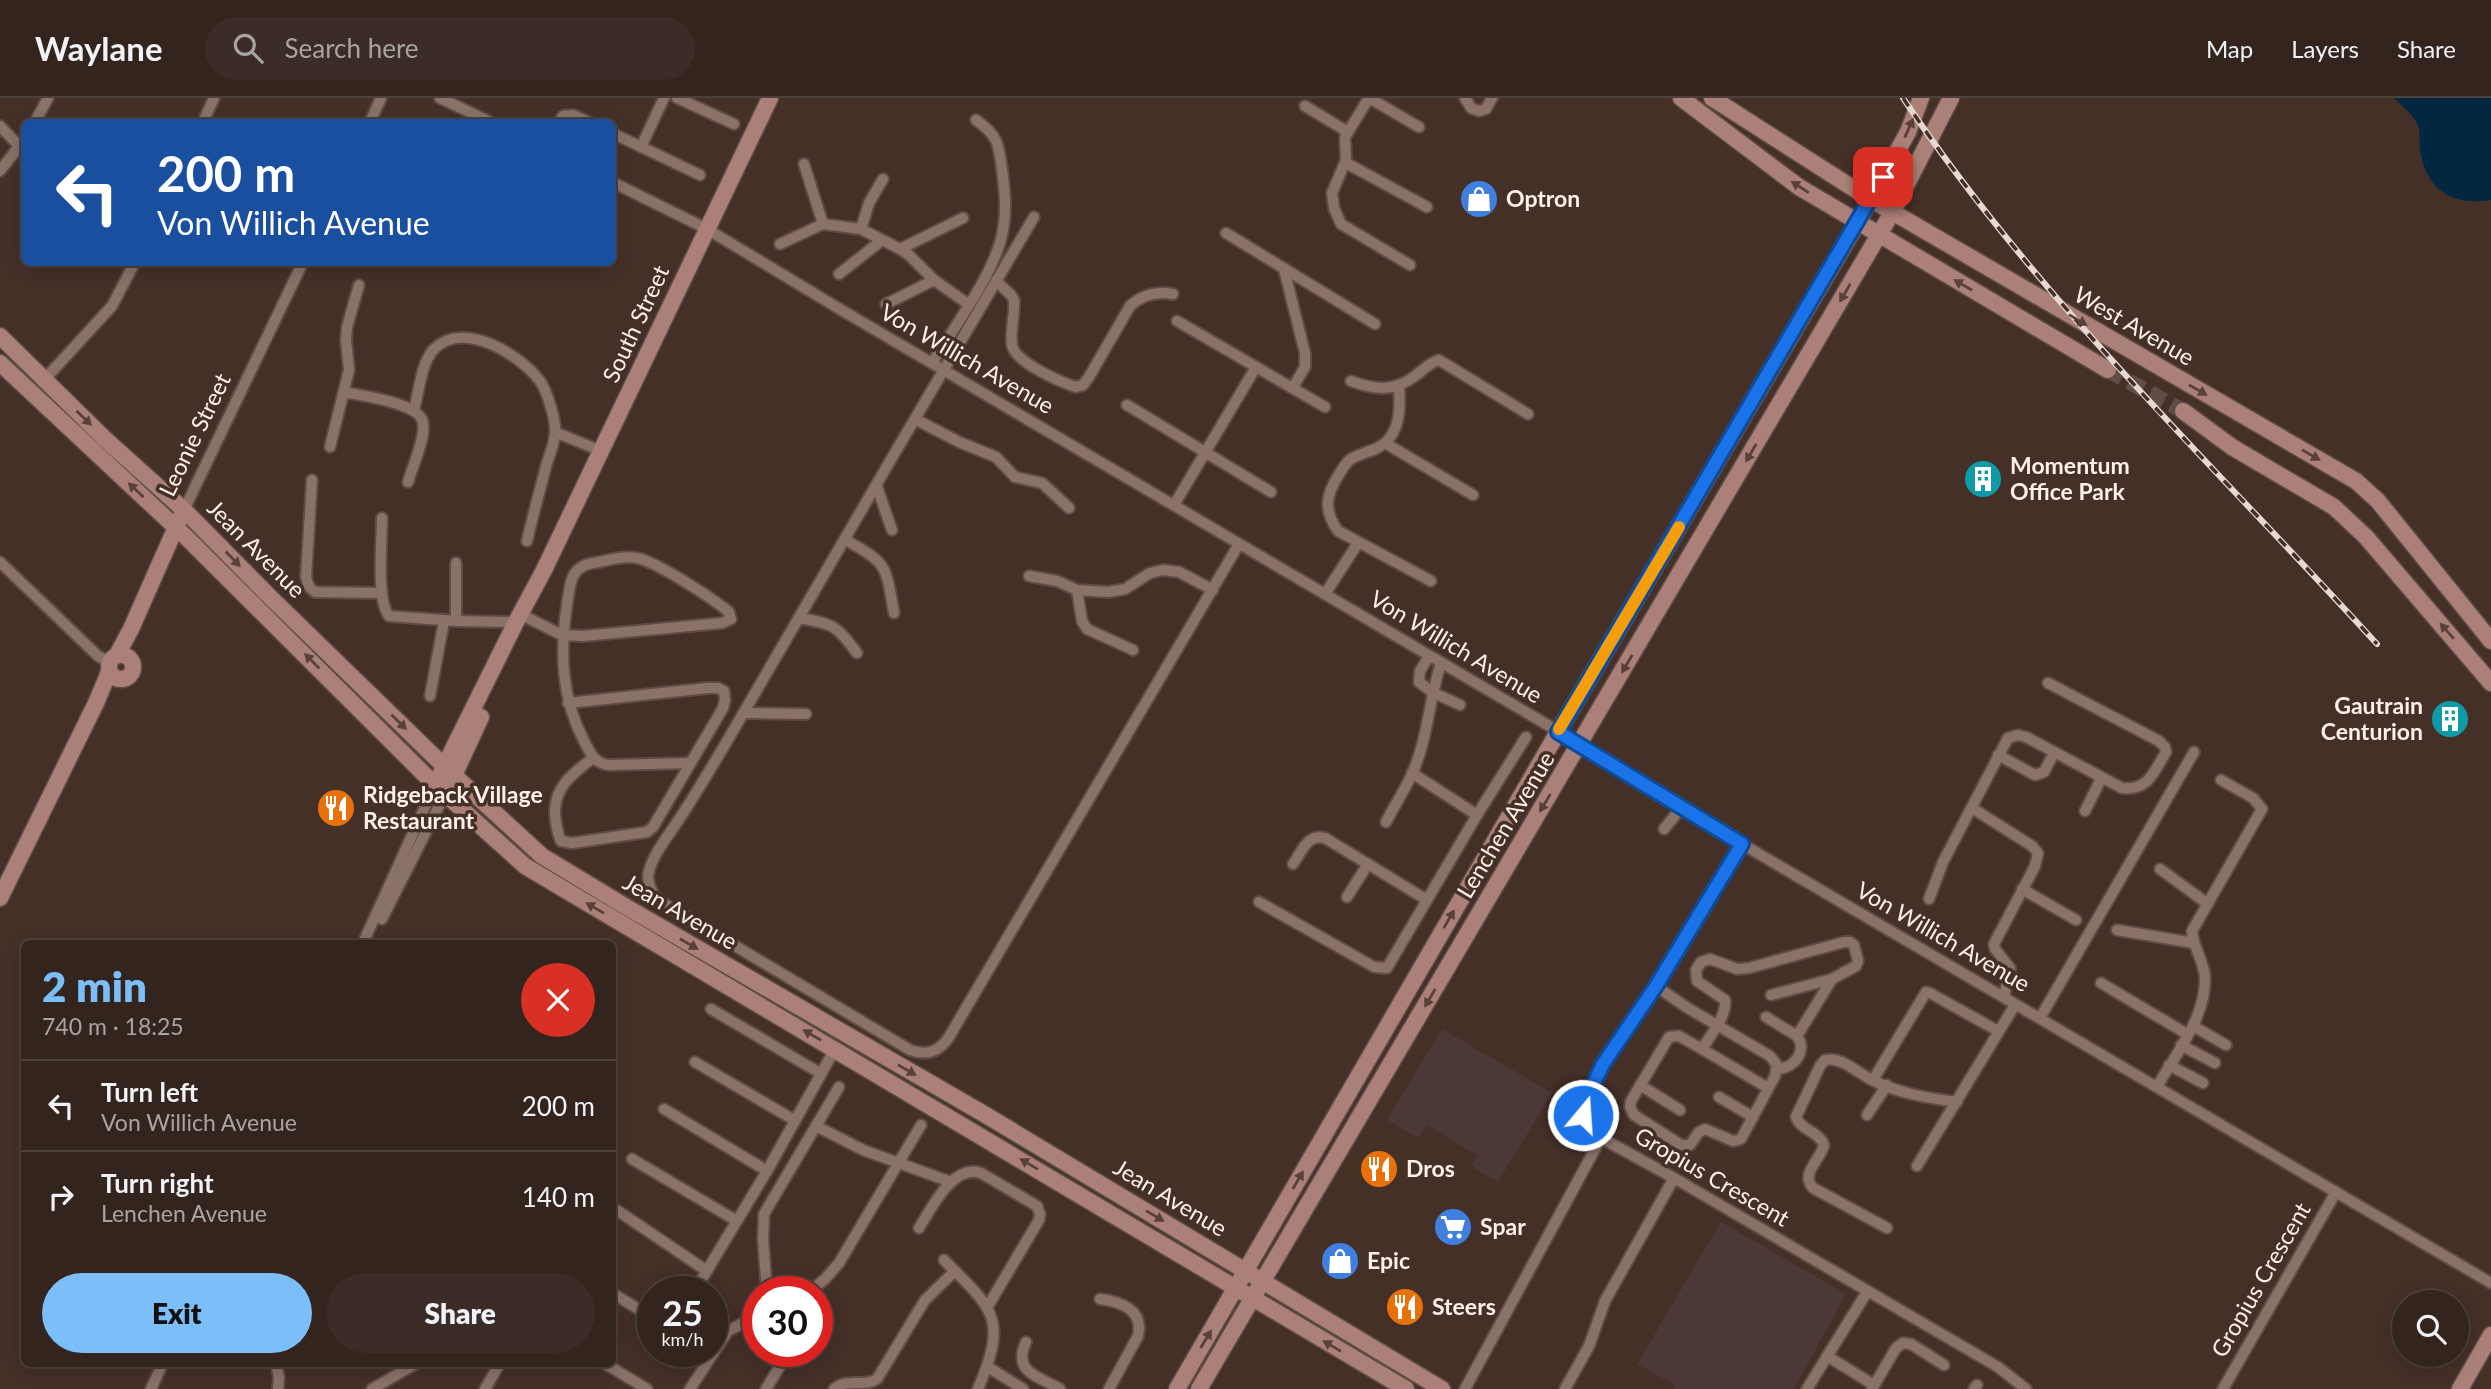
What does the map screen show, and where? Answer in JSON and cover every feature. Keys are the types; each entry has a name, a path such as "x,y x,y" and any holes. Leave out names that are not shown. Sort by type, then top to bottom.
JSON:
{"main road":[{"name":"South Street","path":"440,789 771,98"},
{"path":"1681,98 1768,166 2108,370"},
{"name":"West Avenue","path":"1712,98 1870,199 2356,481 2378,501 2491,641"},
{"name":"Lenchen Avenue","path":"1177,1389 1858,222 1908,132 1921,98"},
{"name":"Lenchen Avenue","path":"1199,1389 1893,211 1951,98"},
{"path":"3,338 3,352 44,393 51,410"},
{"name":"Jean Avenue","path":"3,338 534,850 624,915 835,1049 1405,1389"},
{"name":"Jean Avenue","path":"0,363 176,528 440,789 525,866 624,915 1096,1181 1443,1389"},
{"path":"2183,411 2232,447 2313,494 2348,520 2366,537 2491,683"},
{"name":"Leonie Street","path":"0,898 117,664 184,510"},
{"path":"1096,1181 1093,1190 1096,1196 1126,1214 1135,1227"},
{"path":"2460,1389 2491,1335"},
{"path":"1403,1366 1401,1376 1415,1389"}],"street":[{"path":"37,119 48,98"},
{"path":"204,119 214,98"},
{"path":"371,119 381,98"},
{"path":"440,98 484,119"},
{"path":"641,147 664,98"},
{"path":"677,98 734,124"},
{"path":"1354,98 1368,100 1419,127"},
{"path":"1465,98 1471,108 1479,111 1486,108 1492,98"},
{"path":"1368,100 1344,142 1346,163 1332,193 1334,208 1339,220 1410,265"},
{"path":"1305,106 1348,132"},
{"path":"561,119 569,114 582,119"},
{"path":"932,363 997,253 1005,214 1003,174 997,142 988,128 976,120"},
{"path":"0,126 21,142"},
{"path":"616,135 700,175"},
{"path":"0,171 21,144"},
{"path":"1346,163 1427,207"},
{"path":"804,164 823,224"},
{"path":"862,229 869,203 883,179"},
{"name":"Von Willich Avenue","path":"616,184 707,229 1580,744 1742,844 2491,1283"},
{"path":"1034,217 744,713 656,857 649,873 649,888 652,894 910,1050 927,1054 939,1049 949,1037 1238,544"},
{"path":"900,249 963,218"},
{"path":"780,244 823,224 862,229 909,255 934,280 968,304"},
{"path":"1226,233 1375,324"},
{"path":"839,274 881,241"},
{"path":"44,380 112,306 133,266"},
{"name":"Leonie Street","path":"184,510 301,266"},
{"path":"1284,269 1305,353 1305,367 1293,387"},
{"path":"886,304 934,280"},
{"path":"996,281 1014,300 1014,353 1024,361 1076,387 1083,385 1089,377 1130,306 1155,293 1173,294"},
{"path":"330,447 349,370 345,340 359,285"},
{"path":"1177,321 1325,407"},
{"path":"414,410 426,363 435,349 456,338 472,337 513,357 538,378 545,390 555,432 527,541"},
{"path":"1351,381 1377,388 1399,386 1438,360 1528,414"},
{"path":"1174,505 1256,367"},
{"path":"1399,386 1400,411 1394,432 1385,443 1348,462 1328,495 1326,506 1338,531 1431,581"},
{"path":"344,392 414,410 422,416 424,424 408,482"},
{"path":"1126,405 1271,492"},
{"path":"915,419 959,442 996,457 1015,477 1042,483 1069,508"},
{"path":"555,432 601,451"},
{"path":"1385,443 1473,495"},
{"path":"312,480 306,577 309,587 316,592 382,593"},
{"path":"877,487 892,530"},
{"path":"382,519 382,593 385,612 393,618 450,621 522,620 562,635 583,636 722,623 730,621 732,617 726,609 640,559 617,558 590,564 575,572 570,586 562,635 563,666 568,703 575,724 593,758 599,763 609,765 690,763"},
{"path":"846,540 884,565 894,612"},
{"path":"1325,594 1358,543"},
{"path":"0,562 91,648 117,664"},
{"path":"430,696 450,621 456,564"},
{"path":"1029,576 1057,580 1077,590 1117,591 1150,573 1163,570 1179,572 1213,590"},
{"path":"1077,590 1082,621 1087,629 1133,650"},
{"path":"799,618 833,625 857,653"},
{"path":"1429,656 1418,677 1422,687 1460,705"},
{"path":"1386,822 1412,773 1441,663"},
{"path":"1929,899 1943,862 2008,738 2018,735 2026,737 2122,788 2140,787 2166,752 2165,747 2048,683"},
{"path":"568,703 708,688 722,689 725,694 723,708 651,830 643,834 563,842 557,833 556,796 572,774 593,758"},
{"path":"744,713 806,714"},
{"path":"1259,902 1383,970 1392,963 1477,815 1527,737"},
{"path":"2040,1018 2194,752"},
{"path":"1998,755 2035,775 2044,772 2054,753"},
{"path":"1412,773 1477,815"},
{"path":"2085,811 2101,779"},
{"path":"2157,1087 2200,1008 2205,981 2192,931 2262,809 2253,798 2221,780"},
{"name":"South Street","path":"364,940 440,789"},
{"name":"South Street","path":"370,940 440,789"},
{"path":"1664,829 1682,807"},
{"path":"1972,807 2037,851 2035,866 1994,944 2010,968 2004,997"},
{"path":"1293,864 1311,838 1318,836 1427,900"},
{"name":"Gropius Crescent","path":"1742,844 1656,986 1603,1064 1582,1110 1586,1121 1601,1138 1998,1367 2026,1389"},
{"path":"1347,897 1368,864"},
{"path":"2160,870 2208,904"},
{"path":"2022,889 2076,920"},
{"path":"2117,930 2194,943"},
{"path":"1702,1049 1726,1005 1721,996 1697,981 1696,970 1706,959 1737,970 1850,942 1854,945 1856,965 1832,979 1771,995"},
{"path":"1797,1036 1832,979"},
{"path":"2101,983 2190,1030 2226,1045"},
{"path":"1656,986 1770,1056 1775,1060 1776,1069 1768,1088 1753,1117 1737,1141 1705,1129 1699,1132 1690,1145 1681,1145 1634,1115 1630,1107 1631,1101 1669,1037 1679,1036 1768,1088"},
{"path":"1872,1080 1926,992 1998,1031"},
{"path":"1917,1166 2015,1004"},
{"path":"711,1009 821,1073"},
{"path":"1766,1017 1797,1036 1801,1044 1792,1065 1776,1069"},
{"path":"2181,1045 2216,1063"},
{"path":"704,1276 835,1049"},
{"path":"1886,1228 1811,1186 1808,1181 1808,1174 1822,1152 1823,1141 1801,1126 1796,1117 1820,1066 1825,1060 1836,1059 1872,1080 1921,1097 1957,1102"},
{"path":"695,1062 794,1121"},
{"path":"2169,1065 2203,1083"},
{"path":"1640,1085 1680,1110"},
{"path":"1867,1115 1887,1085"},
{"path":"766,1276 764,1214 839,1087"},
{"path":"1718,1097 1753,1117"},
{"path":"664,1108 766,1171"},
{"path":"828,1276 839,1263 921,1125"},
{"path":"816,1126 854,1146 951,1182"},
{"path":"1465,1389 1601,1138"},
{"path":"632,1159 737,1221"},
{"path":"919,1228 944,1189 964,1173 976,1171 1033,1203 1040,1210 1034,1231 988,1306"},
{"path":"1565,1389 1589,1346 1610,1290 1674,1178"},
{"name":"Gropius Crescent","path":"2223,1389 2336,1192"},
{"path":"616,1210 707,1271"},
{"path":"944,1260 988,1306 995,1336 988,1367 978,1389"},
{"path":"834,1389 842,1383 857,1385 871,1383 877,1379 925,1300 955,1271"},
{"path":"1807,1389 1867,1292"},
{"path":"616,1295 637,1308"},
{"path":"1100,1299 1119,1302 1129,1307 1138,1318 1140,1328 1109,1389"},
{"path":"690,1389 728,1331 742,1324"},
{"path":"1026,1342 1020,1355 1026,1369 1060,1389"},
{"path":"1828,1356 1873,1387 1896,1348 1903,1343 1944,1365"},
{"path":"151,1389 161,1367"},
{"path":"277,1367 278,1389"},
{"path":"372,1389 411,1367"},
{"path":"485,1389 498,1367"},
{"path":"611,1367 647,1389"},
{"path":"766,1389 779,1367"},
{"path":"988,1367 1023,1389"}],"shaded area":[{"path":"1442,1029 1552,1093 1498,1182 1471,1166 1477,1155 1426,1125 1418,1138 1387,1120"},
{"path":"1721,1222 1846,1294 1794,1389 1674,1389 1674,1384 1637,1364"}],"water":[{"path":"2394,98 2491,98 2491,200 2464,200 2443,192 2435,185 2423,164 2419,128"}],"tunnel":[{"path":"2108,370 2183,411"}],"railway":[{"path":"1903,98 1955,172 2069,312 2377,644"}],"slow traffic":[{"path":"1559,729 1679,527"}],"place":[{"name":"Optron","path":"1479,199"},
{"name":"Momentum Office Park","path":"1983,479"},
{"name":"Gautrain Centurion","path":"2450,719"},
{"name":"Ridgeback Village Restaurant","path":"336,808"},
{"name":"Dros","path":"1379,1169"},
{"name":"Spar","path":"1453,1227"},
{"name":"Epic","path":"1340,1261"},
{"name":"Steers","path":"1405,1307"}],"route":[{"path":"1583,1115 1584,1104 1603,1064 1656,986 1742,844 1558,732 1883,177"}]}
